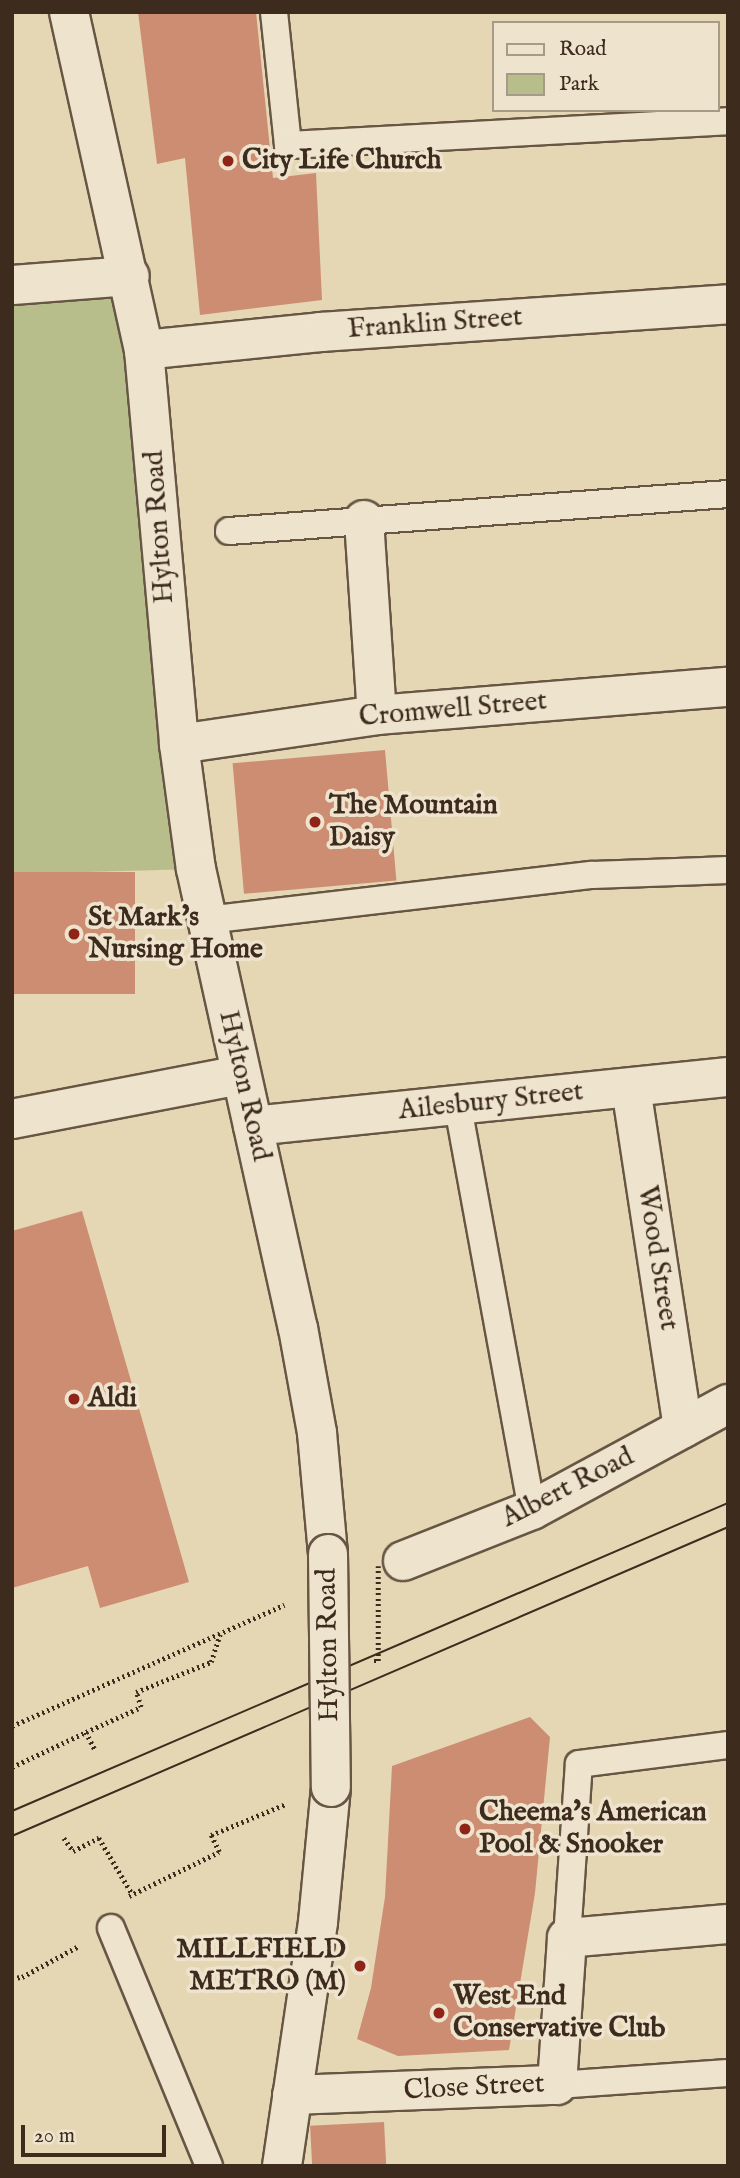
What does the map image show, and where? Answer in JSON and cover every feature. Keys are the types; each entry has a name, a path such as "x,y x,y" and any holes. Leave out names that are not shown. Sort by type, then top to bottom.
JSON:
{"street":[{"name":"Hylton Road","path":"69,12 130,276 144,350 179,744 207,920 298,1328 317,1433 328,1554 331,1787 318,1922 282,2166"},
{"path":"12,285 130,276"},
{"name":"Franklin Street","path":"144,350 321,332 728,304"},
{"path":"364,520 377,715"},
{"name":"Cromwell Street","path":"179,744 377,715 728,687"},
{"path":"12,1119 241,1075"},
{"name":"Ailesbury Street","path":"253,1126 458,1107 728,1077"},
{"name":"Wood Street","path":"631,1087 683,1429"},
{"name":"Albert Road","path":"391,1564 532,1510 728,1404"},
{"path":"567,1938 728,1924"},
{"name":"Close Street","path":"292,2095 557,2085 567,1938"}],"lane":[{"path":"274,12 288,145 728,121"},
{"path":"229,531 728,494"},
{"path":"207,920 592,875 728,870"},
{"path":"458,1107 532,1510"},
{"path":"567,1938 579,1764 728,1745"},
{"path":"111,1928 209,2166"},
{"path":"557,2085 728,2073"}],"path":[{"path":"378,1661 391,1564"},
{"path":"12,1726 291,1602"},
{"path":"12,1766 141,1707 136,1692 211,1662 220,1634"},
{"path":"86,1732 95,1750"},
{"path":"131,1892 219,1852 211,1835 293,1801"},
{"path":"12,1978 22,1978 111,1928"}],"green space":[{"path":"130,276 196,869 12,874 12,285"}],"building":[{"name":"City Life Church","path":"138,12 256,12 273,178 316,173 322,300 200,315 185,158 157,164"},
{"name":"The Mountain Daisy","path":"385,750 396,881 244,894 233,763"},
{"name":"St Mark's Nursing Home","path":"12,872 135,872 135,994 12,994"},
{"name":"Aldi","path":"82,1211 189,1582 100,1608 88,1566 12,1588 12,1231"},
{"path":"530,1717 550,1737 535,1893 509,2050 398,2056 357,2039 371,1988 385,1897 392,1766"},
{"path":"384,2122 386,2166 312,2166 310,2126"}],"tram line":[{"path":"12,1811 728,1503"},
{"path":"12,1836 728,1527"}],"place":[{"name":"City Life Church","path":"228,161"},
{"name":"The Mountain Daisy","path":"315,822"},
{"name":"St Mark's Nursing Home","path":"74,934"},
{"name":"Aldi","path":"74,1399"},
{"name":"Cheema's American Pool & Snooker","path":"465,1829"},
{"name":"MILLFIELD METRO (M)","path":"360,1966"},
{"name":"West End Conservative Club","path":"439,2013"}]}
